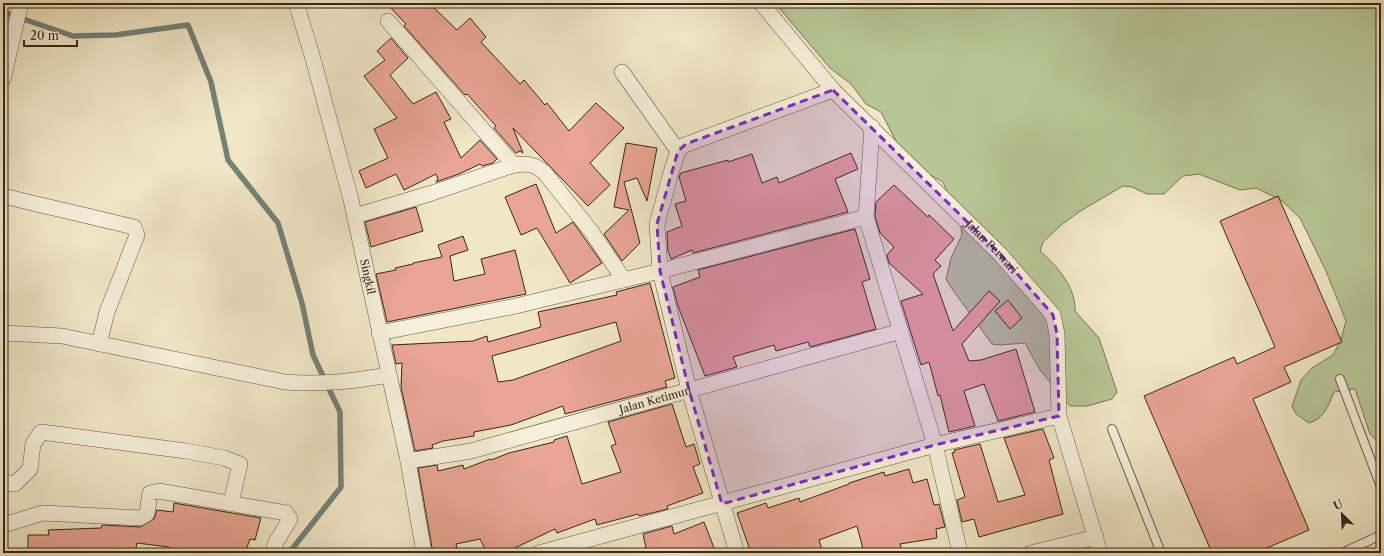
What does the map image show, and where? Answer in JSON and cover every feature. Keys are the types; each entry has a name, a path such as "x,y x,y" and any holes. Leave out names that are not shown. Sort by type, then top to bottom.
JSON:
{"street":[{"path":"3,79 22,3"},
{"name":"Singkil","path":"296,3 312,54 355,216 379,333 408,460 424,553"},
{"name":"Jalan Perwari","path":"760,3 833,90 1000,254 1053,315 1057,334 1059,416 1100,553"},
{"path":"388,21 514,165"},
{"path":"622,72 678,151"},
{"path":"737,553 689,390 660,271 657,224 678,151 686,144 833,90"},
{"path":"872,127 866,217 935,445 960,553"},
{"path":"355,216 432,193 514,165 525,164 535,166 544,172 591,231 624,280"},
{"path":"3,196 134,227 137,231 137,235 107,312 99,344"},
{"path":"379,333 516,306 660,271 866,217"},
{"name":"Jalan Ketimun","path":"408,460 471,451 901,331"},
{"path":"3,333 62,336 285,382 314,385 346,382 389,375"},
{"path":"539,553 935,445 1059,416"},
{"path":"3,482 15,484 30,469 33,444 41,432 141,444 229,460 240,464 231,503"},
{"path":"3,525 44,513 140,518 147,514 148,496 154,491 286,513 290,519 276,544 273,553"},
{"path":"1031,553 1096,537"}],"lane":[{"path":"1340,379 1381,487"},
{"path":"1112,429 1161,553"},
{"path":"1342,553 1381,535"}],"highlighted area":[{"path":"833,90 1000,254 1053,315 1057,334 1059,416 935,445 722,504 689,390 660,271 657,224 678,151 686,144"}],"green space":[{"path":"777,3 1381,3 1381,445 1370,434 1355,389 1334,392 1328,407 1322,415 1309,423 1296,414 1292,406 1301,380 1312,368 1333,355 1341,340 1346,321 1326,271 1300,218 1281,200 1256,188 1240,190 1199,174 1183,176 1164,194 1147,194 1132,187 1123,186 1082,210 1061,225 1043,242 1040,251 1059,270 1069,285 1075,311 1099,338 1117,392 1112,399 1087,406 1070,406 1040,370 1025,343 1000,345 992,344 946,279 951,258 962,235 961,227 943,182 921,170 898,145 881,112 866,104 851,84 830,68 780,9"}],"building":[{"path":"386,3 429,3 457,30 470,18 486,37 481,42 520,84 524,80 545,105 547,103 569,131 596,103 624,128 590,163 610,185 588,206 513,128 523,153 520,151 516,153 494,128 496,126 467,94 465,95 404,26 406,24"},
{"path":"391,38 408,58 390,75 413,104 436,92 451,119 444,122 461,158 480,140 497,159 493,163 482,166 480,164 459,174 436,182 438,179 436,174 404,190 396,174 366,188 359,171 388,158 374,129 397,118 364,76 385,60 377,51"},
{"path":"626,143 657,148 647,201 637,178 624,182 640,243 622,261 604,234 629,210 614,207"},
{"path":"851,153 858,169 835,179 848,212 693,253 692,250 671,259 668,251 667,232 682,226 675,204 686,201 679,177 681,173 728,160 728,162 752,154 762,183 777,177 779,183"},
{"path":"536,184 556,233 573,222 602,263 570,283 537,228 521,235 505,197"},
{"path":"894,185 954,239 935,260 941,266 933,274 953,331 989,291 1000,301 962,344 969,361 981,360 1016,349 1035,412 998,421 984,384 964,391 975,426 949,432 940,395 938,396 929,362 921,365 901,301 923,294 889,263 887,255 894,247 880,233 875,216 876,202"},
{"path":"1278,196 1342,342 1284,367 1291,382 1253,399 1309,530 1255,553 1212,553 1144,396 1234,357 1237,364 1275,347 1220,221"},
{"path":"416,207 423,231 371,247 365,222"},
{"path":"855,229 870,279 862,282 876,329 810,347 808,342 776,351 774,345 733,357 737,367 705,376 678,306 673,287 700,277 698,270"},
{"path":"463,236 468,250 450,256 454,281 485,274 481,259 515,250 526,294 387,322 376,274 396,270 395,268 413,263 442,257 438,245"},
{"path":"650,283 675,378 665,381 667,387 565,414 563,406 511,425 474,432 474,436 443,441 432,445 433,448 415,451 401,387 402,363 396,364 392,345 473,341 487,336 488,342 541,327 538,312 617,295 616,292","holes":["616,322 621,341 513,380 498,382 492,356"]},
{"path":"1008,300 1022,318 1010,329 995,311"},
{"path":"672,404 686,447 694,444 700,464 693,467 703,493 667,506 668,509 639,516 638,514 597,525 595,519 557,533 555,529 504,553 487,553 480,539 456,544 458,553 433,553 418,468 437,465 438,471 463,465 464,469 509,453 554,442 554,440 567,436 582,484 621,472 611,446 616,444 608,422"},
{"path":"1043,429 1054,458 1049,460 1063,514 979,537 974,519 962,522 957,500 965,497 952,453 955,452 954,450 980,444 998,502 1025,495 1004,438"},
{"path":"909,469 913,483 927,479 934,505 939,504 945,527 936,529 937,538 900,544 903,553 864,553 857,526 819,540 823,553 751,553 737,513 766,503 768,508 799,498 800,502 849,483 884,472 885,476"},
{"path":"174,503 261,518 255,540 250,539 245,553 168,553 169,547 137,543 135,553 28,553 28,535 49,535 48,530 101,528 102,525 140,527 154,519 157,510 173,512"},
{"path":"704,522 716,553 647,553 643,534 672,526 674,534"}],"waterway":[{"path":"3,12 73,36 115,35 188,25 211,82 228,160 278,223 302,303 313,355 340,412 341,487 289,553"}]}
